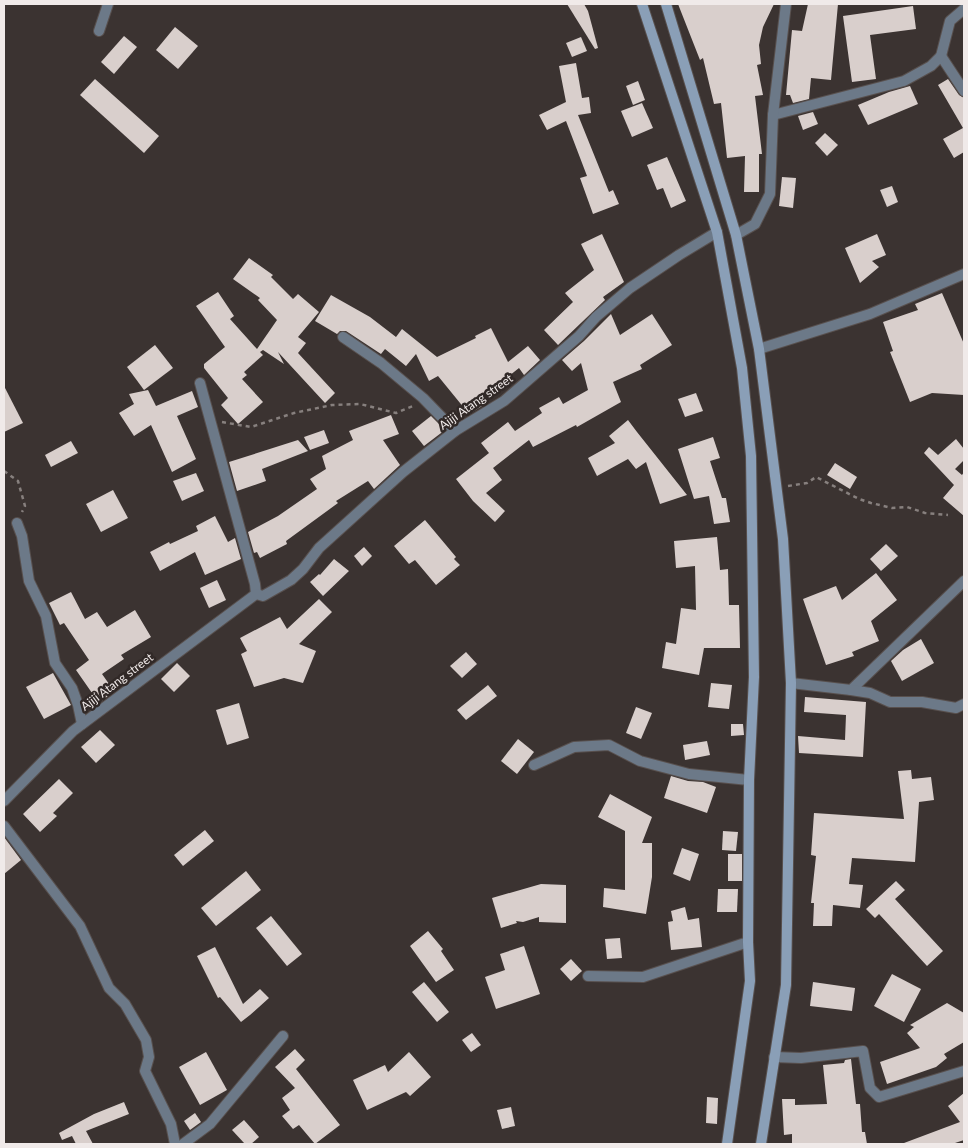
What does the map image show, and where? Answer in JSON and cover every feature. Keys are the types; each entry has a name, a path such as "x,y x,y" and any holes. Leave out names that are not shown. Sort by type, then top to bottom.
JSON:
{"main road":[{"path":"642,4 717,232 742,368 751,456 754,677 749,780 748,942 750,981 727,1144"},
{"path":"666,4 736,235 759,349 783,538 791,683 786,985 760,1144"}],"street":[{"path":"100,31 108,4"},
{"path":"736,235 755,224 770,194 773,114 786,4"},
{"path":"773,114 904,81 931,66 941,56 950,22 964,9"},
{"path":"941,56 964,91"},
{"name":"Ajiji Atang street","path":"4,801 73,730 256,594 263,596 291,580 303,569 319,548 403,472 455,431 504,401 579,336 630,288 717,232"},
{"path":"759,349 870,314 964,274"},
{"path":"343,337 381,363 426,401 455,431"},
{"path":"200,383 255,584 256,594"},
{"path":"17,523 22,536 30,581 46,616 55,663 72,688 82,724"},
{"path":"851,690 964,580"},
{"path":"791,683 870,693 890,702 922,702 956,708 964,704"},
{"path":"534,765 574,747 609,745 640,761 689,774 749,780"},
{"path":"4,826 80,926 110,988 125,1004 146,1040 149,1057 145,1071 172,1124 176,1144"},
{"path":"588,976 643,977 748,942"},
{"path":"183,1144 210,1124 283,1036"},
{"path":"774,1057 801,1058 863,1051 870,1088 880,1097 964,1071"}],"path":[{"path":"209,419 251,428 294,413 332,405 360,404 396,413 426,401"},
{"path":"4,471 18,481 25,506 17,523"},
{"path":"777,487 807,483 816,477 859,499 871,503 892,508 907,507 924,513 948,515"}],"building":[{"path":"567,4 584,4 588,11 598,48 595,49"},
{"path":"678,4 774,4 763,27 759,45 761,64 757,65 763,95 755,96 762,154 759,154 759,192 744,192 745,156 727,158 721,103 714,104 703,58 700,60"},
{"path":"808,4 838,4 831,80 811,78 809,99 793,103 790,95 786,95 792,30 802,31"},
{"path":"913,6 916,29 870,35 876,79 852,82 843,16"},
{"path":"175,27 198,46 178,69 156,50"},
{"path":"124,36 137,47 114,74 101,62"},
{"path":"581,37 587,51 572,57 566,43"},
{"path":"576,63 582,98 589,97 591,113 578,115 609,192 613,190 619,204 593,214 580,178 587,176 566,121 547,130 539,115 566,102 559,66"},
{"path":"95,79 159,136 144,153 80,95"},
{"path":"948,79 959,95 964,98 964,152 954,158 943,139 963,128 938,85"},
{"path":"638,81 645,100 633,105 626,86"},
{"path":"910,86 918,104 868,125 858,105 889,92"},
{"path":"642,103 653,128 632,137 621,111"},
{"path":"813,112 818,124 803,130 798,116"},
{"path":"825,133 838,145 827,156 815,143"},
{"path":"667,157 686,201 671,208 663,188 657,190 647,165"},
{"path":"782,177 796,178 793,208 779,206"},
{"path":"892,186 898,202 887,207 880,190"},
{"path":"602,234 624,282 603,297 605,300 558,345 544,330 573,302 565,293 594,270 581,244"},
{"path":"877,234 886,255 872,261 879,267 860,283 845,248"},
{"path":"249,258 273,275 271,277 293,299 298,294 319,312 298,337 306,343 298,353 335,393 325,403 278,352 284,364 263,350 260,352 263,355 244,372 247,375 242,379 263,402 238,424 221,405 228,398 204,368 204,364 225,347 196,306 218,292 234,316 230,319 257,349 277,320 258,300 260,298 233,279"},
{"path":"942,293 964,344 964,395 932,393 910,402 890,352 893,351 883,322 918,310 915,304"},
{"path":"331,295 370,317 396,337 402,329 437,357 476,338 475,336 491,328 508,362 528,346 540,360 524,375 519,368 478,401 482,406 469,414 438,376 429,381 416,354 406,366 385,349 381,354 346,331 340,331 337,334 315,321"},
{"path":"611,314 620,335 652,314 672,345 640,365 642,369 613,382 621,402 577,427 576,425 533,447 529,440 493,468 502,480 486,493 505,511 495,522 473,501 456,479 489,453 481,443 508,422 515,431 542,413 539,408 559,397 563,404 588,390 581,363 572,371 562,360"},
{"path":"155,345 173,368 144,390 127,367"},
{"path":"4,386 23,423 4,432"},
{"path":"148,390 156,406 192,391 198,407 177,416 196,459 172,472 151,425 134,436 119,413 134,404 129,394"},
{"path":"696,393 703,411 685,417 678,399"},
{"path":"391,415 399,434 383,440 400,465 374,489 368,481 336,501 338,503 286,541 287,544 260,558 257,552 254,553 248,532 278,516 317,489 310,479 326,469 322,456 353,440 349,431"},
{"path":"431,416 445,430 424,446 412,431"},
{"path":"628,420 687,495 660,504 646,462 636,469 628,459 597,476 588,458 615,443 609,436"},
{"path":"324,430 329,443 310,450 304,437"},
{"path":"713,437 720,458 710,461 722,498 726,498 730,522 714,524 709,496 694,499 678,449"},
{"path":"956,439 964,449 964,460 955,469 962,475 964,472 964,516 943,498 954,485 924,453 929,447 938,455"},
{"path":"298,440 308,451 262,469 266,481 237,491 229,462"},
{"path":"71,441 78,453 51,467 45,455"},
{"path":"835,463 857,477 850,489 827,475"},
{"path":"196,473 204,491 182,501 173,481"},
{"path":"113,490 128,518 101,532 86,504"},
{"path":"215,516 228,542 235,538 241,559 205,575 195,552 160,571 150,552 169,542 170,544 198,531 196,526"},
{"path":"425,520 456,557 454,559 460,565 436,585 415,560 409,564 394,546"},
{"path":"717,537 720,570 728,569 729,605 739,605 740,648 704,648 699,675 662,668 666,642 676,644 681,608 696,610 695,566 676,568 674,541"},
{"path":"886,544 898,556 881,571 870,559"},
{"path":"364,547 372,556 362,566 354,556"},
{"path":"334,559 349,571 323,596 310,582 320,575"},
{"path":"876,573 897,600 871,621 879,641 852,652 854,656 826,665 803,599 836,586 842,600"},
{"path":"217,580 226,600 209,608 200,588"},
{"path":"71,592 85,619 97,612 107,627 135,610 151,637 121,655 124,659 102,674 114,691 99,703 76,670 89,660 64,623 60,625 49,603"},
{"path":"319,599 332,612 299,644 316,651 303,683 284,678 254,687 241,654 247,651 240,638 280,617 287,629"},
{"path":"921,639 934,663 902,681 891,661 903,650"},
{"path":"466,652 477,664 462,678 450,666"},
{"path":"177,663 190,676 174,692 161,679"},
{"path":"53,673 71,705 44,719 26,687"},
{"path":"711,683 732,685 729,709 708,707"},
{"path":"488,685 497,696 466,720 457,710"},
{"path":"805,697 866,702 863,757 799,753 798,736 845,740 846,715 804,712"},
{"path":"239,703 249,738 227,745 216,710"},
{"path":"636,707 652,713 641,739 626,733"},
{"path":"731,724 743,724 744,735 731,736"},
{"path":"100,730 115,745 96,763 81,747"},
{"path":"518,739 534,752 517,774 501,761"},
{"path":"707,741 710,755 685,760 683,745"},
{"path":"911,770 912,779 931,777 934,800 919,802 915,862 852,858 849,884 863,885 860,908 833,905 832,926 813,926 814,903 811,903 816,856 811,855 814,813 904,819 898,771"},
{"path":"671,776 688,781 703,782 716,787 707,813 664,798"},
{"path":"59,779 73,793 53,813 57,816 40,832 23,814"},
{"path":"610,794 652,817 642,843 652,843 652,877 646,914 603,907 604,888 625,890 625,831 598,817"},
{"path":"205,830 214,841 183,866 174,855"},
{"path":"723,831 738,832 736,851 722,850"},
{"path":"4,837 21,860 4,874"},
{"path":"682,848 699,854 690,881 673,874"},
{"path":"728,854 742,854 742,881 728,881"},
{"path":"246,871 261,890 216,926 201,908"},
{"path":"896,881 905,890 895,899 943,951 927,966 879,914 875,918 866,909"},
{"path":"541,884 566,885 566,923 539,922 539,917 523,922 516,921 517,923 501,928 492,898"},
{"path":"718,889 738,889 737,912 717,912"},
{"path":"685,907 688,920 699,918 702,947 671,950 668,922 673,921 671,911"},
{"path":"271,916 302,954 287,966 256,928"},
{"path":"428,931 443,949 441,951 454,970 436,982 410,946"},
{"path":"620,938 622,958 607,959 605,939"},
{"path":"524,946 540,994 496,1009 485,977 505,970 500,954"},
{"path":"215,947 243,1004 260,989 269,998 241,1022 220,997 218,998 197,956"},
{"path":"571,959 582,971 571,981 560,969"},
{"path":"892,974 921,989 904,1022 874,1006"},
{"path":"424,982 449,1012 437,1022 412,992"},
{"path":"813,982 855,988 852,1011 810,1006"},
{"path":"947,1003 964,1013 964,1042 944,1054 947,1058 936,1067 887,1084 880,1062 920,1048 907,1033 914,1027 910,1025"},
{"path":"472,1033 481,1045 471,1052 462,1040"},
{"path":"295,1049 305,1060 296,1069 340,1125 315,1144 299,1125 293,1129 282,1116 290,1110 282,1098 295,1088 275,1067"},
{"path":"206,1052 227,1090 200,1105 179,1067"},
{"path":"409,1052 431,1077 410,1096 406,1092 367,1110 353,1080 385,1065 388,1072"},
{"path":"851,1059 856,1104 860,1104 862,1132 865,1132 867,1144 792,1144 792,1134 784,1135 782,1099 795,1099 795,1105 827,1104 823,1065 844,1063 845,1060"},
{"path":"964,1093 964,1140 952,1144 904,1144 960,1122 948,1106"},
{"path":"707,1097 718,1098 717,1124 706,1123"},
{"path":"124,1102 129,1114 86,1131 93,1144 76,1144 72,1136 62,1140 59,1133 94,1114"},
{"path":"511,1107 515,1126 502,1129 497,1110"},
{"path":"195,1113 201,1122 190,1130 184,1121"},
{"path":"244,1120 259,1137 251,1144 245,1144 232,1130"}]}
